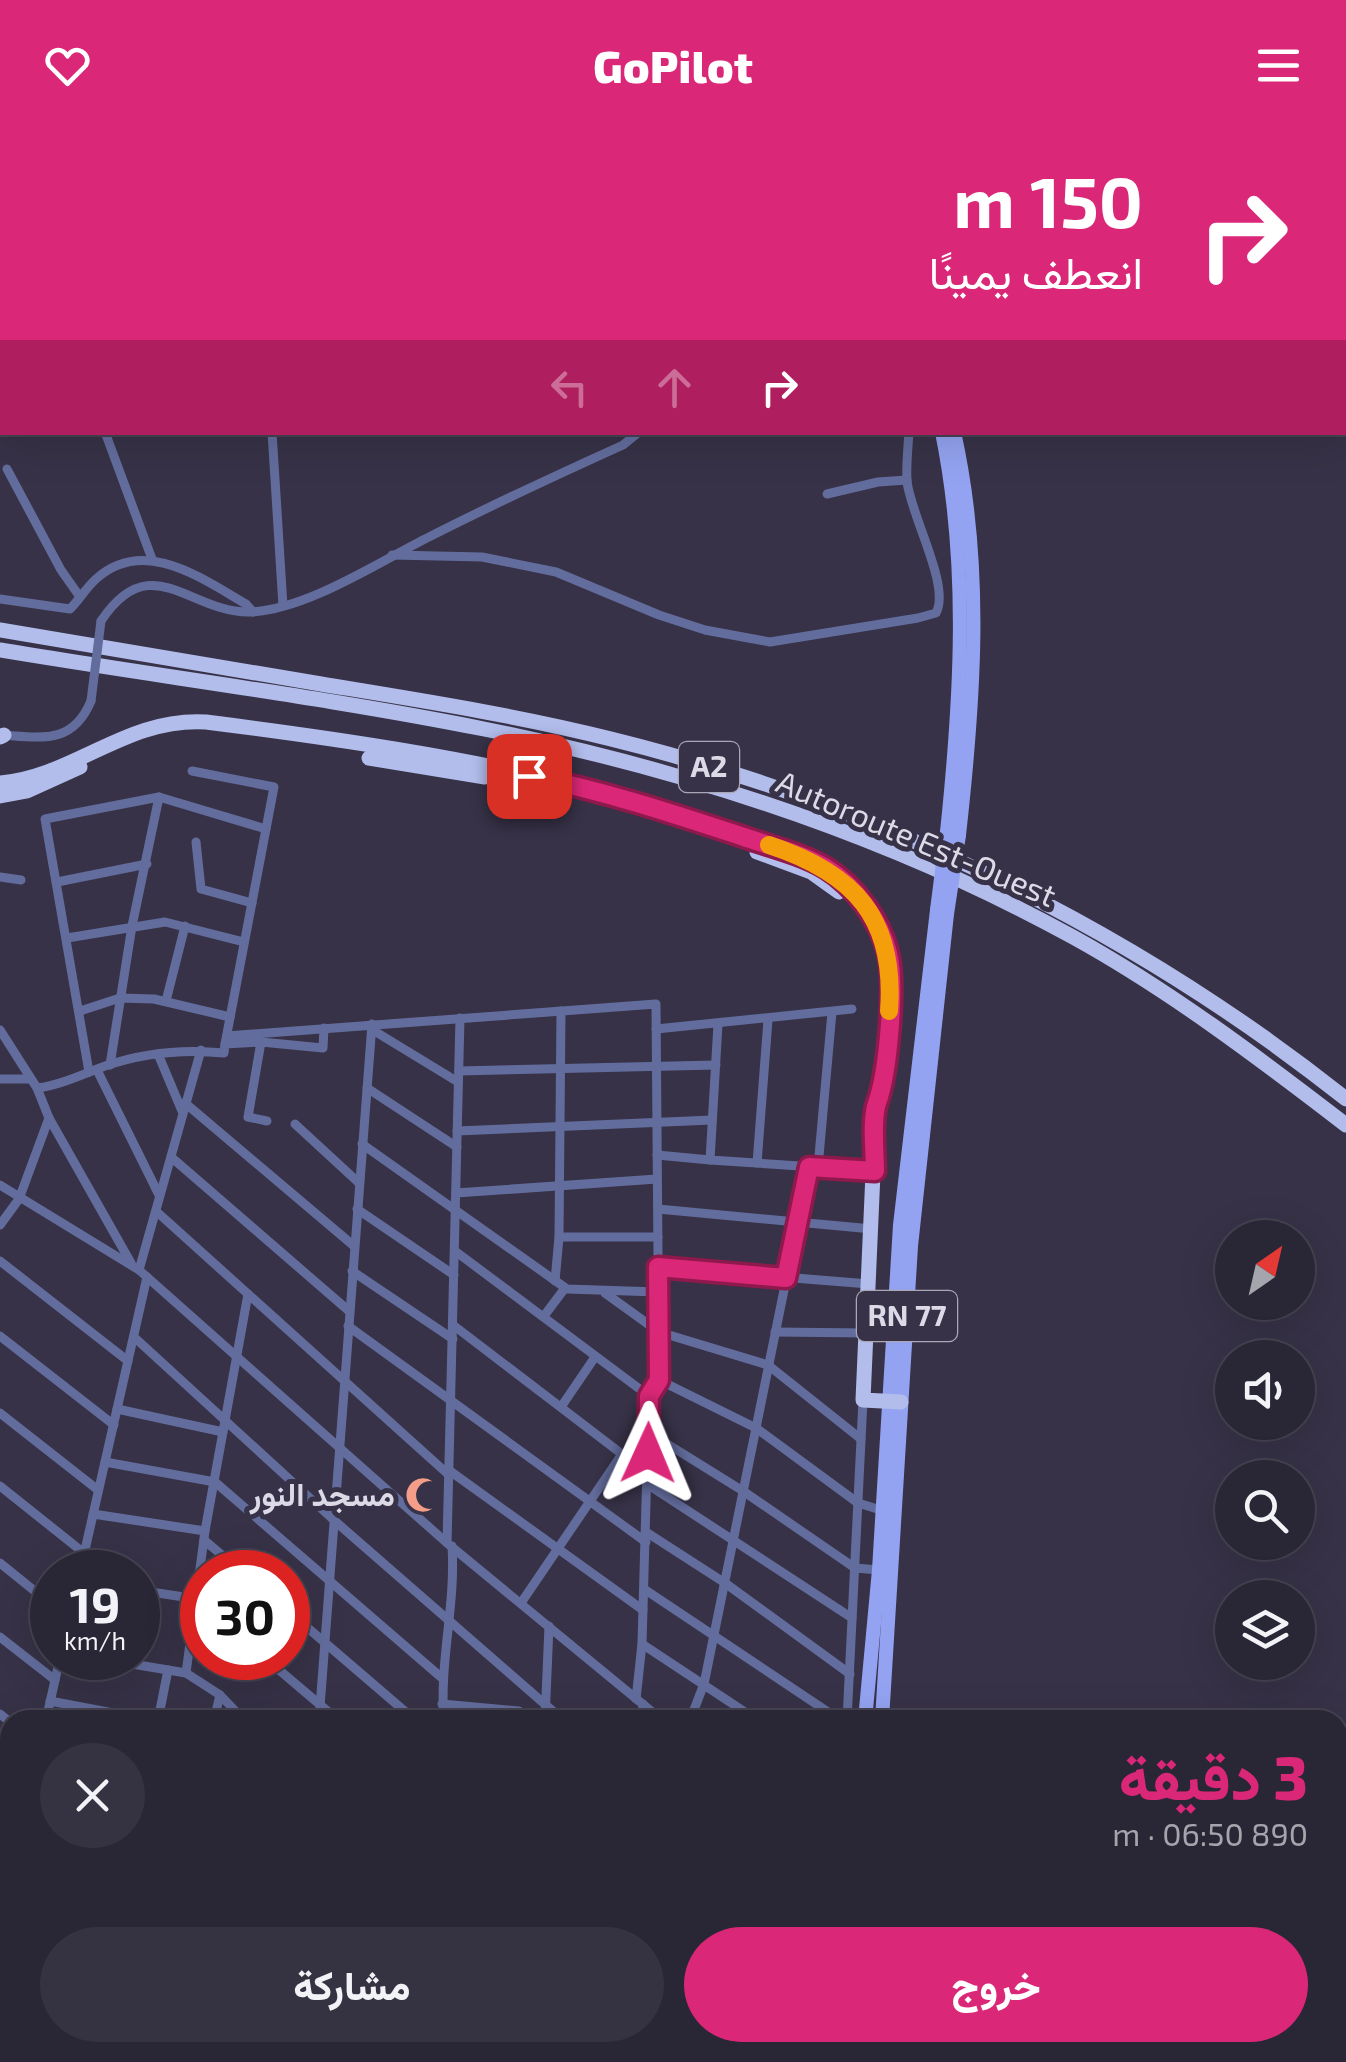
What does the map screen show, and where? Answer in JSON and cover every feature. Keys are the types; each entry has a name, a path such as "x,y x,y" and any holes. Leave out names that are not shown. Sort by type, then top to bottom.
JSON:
{"highway":[{"name":"Autoroute Est-Ouest","path":"0,630 472,707 614,739 820,804 1015,886 1092,928 1218,1006 1346,1099"},
{"name":"Autoroute Est-Ouest","path":"0,650 486,730 658,772 810,820 980,889 1075,938 1192,1012 1346,1125"},
{"path":"0,784 38,776 134,732 172,722 206,722 462,762 562,782 795,854 827,869 866,907 888,953 891,989 883,1088 876,1105 863,1400 894,1401"},
{"path":"0,796 27,790 137,742 177,732 206,732 552,790 738,844 832,884 867,928 882,971 873,1100 877,1112"},
{"path":"868,1315 893,1317"}],"main road":[{"path":"943,435 956,505 960,596 961,672 953,833"},
{"path":"894,1401 893,1317 900,1225 971,723 974,609 967,503 955,435"},
{"name":"RN 77","path":"882,1710 883,1594 894,1401 942,912"},
{"path":"866,1710 883,1594 879,1570 889,1513"}],"street":[{"path":"106,435 152,559"},
{"path":"272,435 282,606"},
{"path":"1,736 43,737 62,734 79,724 91,701 101,621 125,594 140,586 156,584 221,606 254,612 282,606 346,582 392,555 623,445 635,435"},
{"path":"392,555 482,558 556,572 660,616 706,630 782,642 918,618 939,609 933,564 907,480 909,435"},
{"path":"7,469 61,570 80,597"},
{"path":"827,494 878,482 907,480"},
{"path":"0,599 62,609 74,606 97,578 113,568 152,559 184,570 254,612"},
{"path":"0,1078 34,1084 158,1054 224,1052 274,787 192,771"},
{"path":"159,1195 93,1071 45,819 159,797 266,828"},
{"path":"110,1064 132,926 159,797"},
{"path":"196,842 201,890 252,903"},
{"path":"57,882 147,864"},
{"path":"0,877 22,880"},
{"path":"67,938 166,922 244,942"},
{"path":"166,1002 185,926"},
{"path":"80,1012 120,998 166,1002 230,1018"},
{"path":"226,1040 324,1028 656,1004 659,1380 649,1396 641,1710"},
{"path":"656,1029 852,1010"},
{"path":"555,1281 561,1011"},
{"path":"694,1710 704,1684 786,1278 813,1167 832,1012"},
{"path":"443,1710 442,1678 451,1620 450,1474 460,1018"},
{"path":"756,1163 768,1020"},
{"path":"710,1160 718,1024"},
{"path":"371,1026 458,1076 560,1068 716,1065"},
{"path":"320,1710 371,1026"},
{"path":"226,1040 323,1048 324,1028"},
{"path":"0,1030 139,1271"},
{"path":"261,1042 248,1118 267,1122"},
{"path":"85,1550 134,1338 139,1271 201,1050"},
{"path":"158,1054 184,1108 354,1246"},
{"path":"366,1088 457,1147"},
{"path":"0,1225 19,1199 49,1118"},
{"path":"458,1131 712,1120"},
{"path":"295,1124 359,1183"},
{"path":"362,1144 565,1288 658,1292"},
{"path":"657,1155 875,1171"},
{"path":"171,1156 349,1311"},
{"path":"456,1193 658,1179"},
{"path":"0,1186 139,1271 450,1544 650,1710"},
{"path":"357,1209 454,1274"},
{"path":"658,1209 872,1229"},
{"path":"157,1212 450,1474 643,1610"},
{"path":"558,1236 658,1237"},
{"path":"455,1252 649,1396"},
{"path":"0,1261 128,1361"},
{"path":"658,1267 869,1284"},
{"path":"352,1271 453,1339"},
{"path":"544,1316 565,1288"},
{"path":"603,1292 658,1332 768,1365 862,1439"},
{"path":"203,1550 248,1294"},
{"path":"453,1325 622,1454 647,1479 733,1541 852,1618"},
{"path":"348,1326 590,1500 724,1583 850,1674"},
{"path":"776,1332 866,1333"},
{"path":"0,1336 114,1425"},
{"path":"134,1338 225,1427 551,1710"},
{"path":"561,1407 595,1357"},
{"path":"659,1380 756,1428 858,1503 889,1513"},
{"path":"845,1710 863,1400"},
{"path":"117,1409 225,1427"},
{"path":"0,1412 98,1490"},
{"path":"648,1432 855,1568 879,1570"},
{"path":"521,1604 622,1454"},
{"path":"105,1462 216,1482 442,1678"},
{"path":"0,1486 80,1550"},
{"path":"93,1514 204,1536 219,1550"},
{"path":"0,1562 30,1587"},
{"path":"644,1590 817,1710"},
{"path":"546,1710 549,1626"},
{"path":"310,1629 403,1710"},
{"path":"0,1636 30,1660"},
{"path":"642,1644 742,1710"},
{"path":"160,1668 180,1673"},
{"path":"160,1710 168,1670"},
{"path":"48,1710 55,1680"},
{"path":"196,1680 220,1695 234,1710"},
{"path":"291,1680 327,1710"},
{"path":"216,1710 220,1695"},
{"path":"50,1702 94,1710"},
{"path":"442,1704 499,1710"}],"slow traffic":[{"path":"769,845 827,869 866,907 888,953 889,1011"}],"place":[{"name":"مسجد النور","path":"423,1495"}],"route":[{"path":"529,776 610,794 795,854 827,869 866,907 888,953 891,989 882,1096 876,1105 875,1171 809,1167 786,1278 658,1267 659,1380 649,1396 648,1453"}]}
